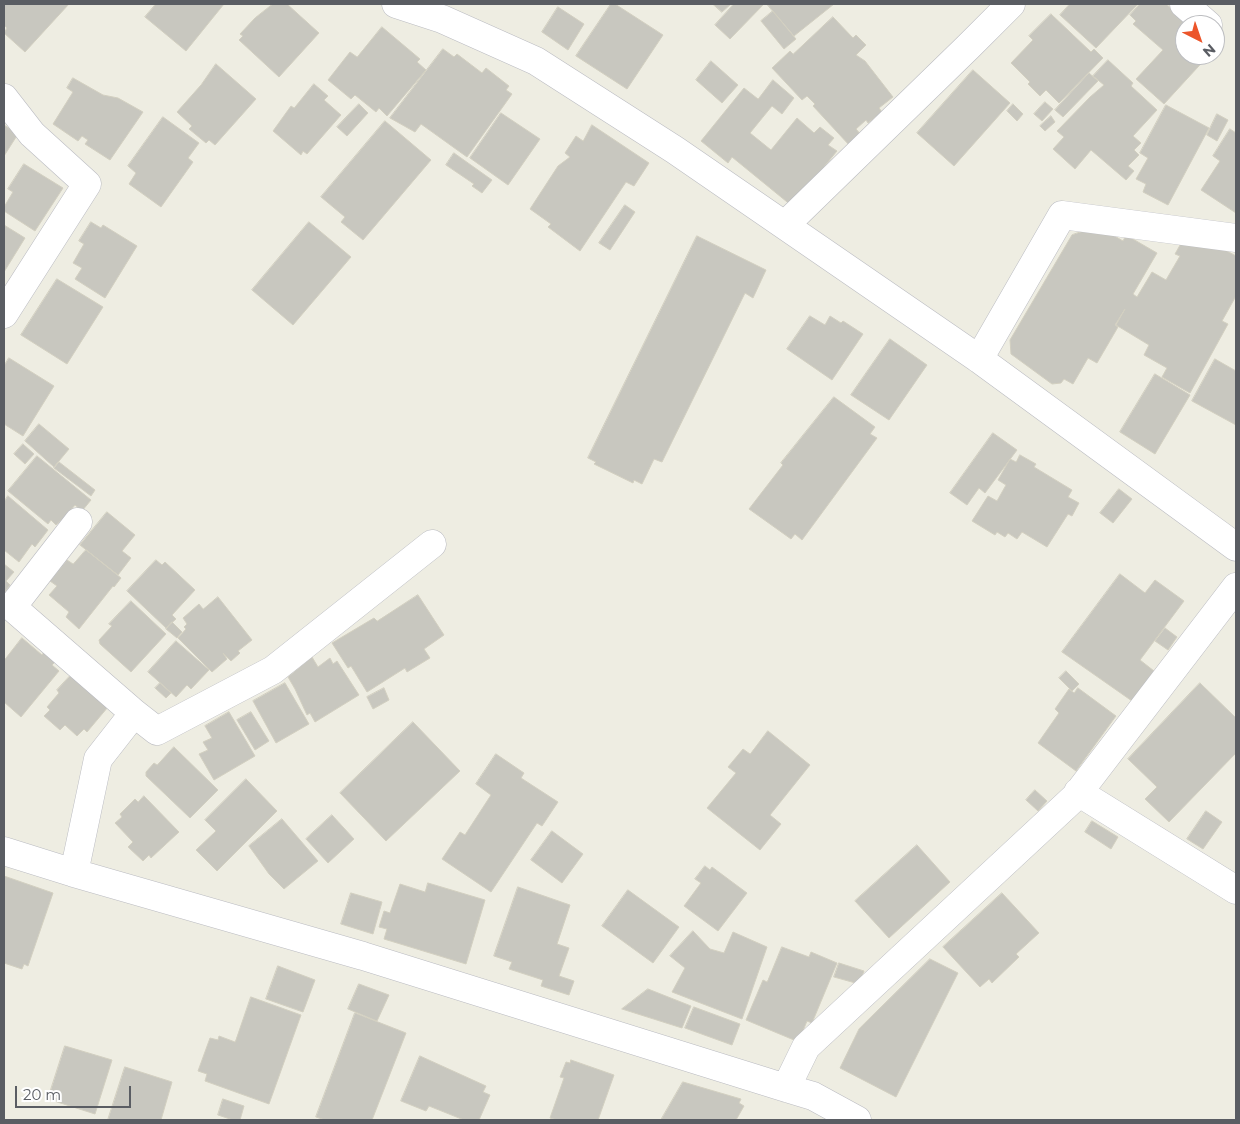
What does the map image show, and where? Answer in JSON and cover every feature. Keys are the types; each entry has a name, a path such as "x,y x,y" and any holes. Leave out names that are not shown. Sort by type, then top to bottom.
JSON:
{"street":[{"path":"396,4 442,19 536,61 675,150 979,359 1236,547"},
{"path":"785,225 1011,4"},
{"path":"1184,4 1197,15"},
{"path":"4,98 32,134 87,184 4,314"},
{"path":"979,359 1062,215 1236,238"},
{"path":"78,522 12,607 157,731 273,670 432,544"},
{"path":"786,1088 806,1047 1074,798 1236,587"},
{"path":"74,873 98,759 134,713"},
{"path":"1078,792 1236,890"},
{"path":"4,852 363,956 813,1096 857,1120"}],"building":[{"path":"4,4 69,4 25,52 4,33 7,28 4,25"},
{"path":"156,4 224,4 186,51 145,17"},
{"path":"273,4 287,4 319,33 279,77 239,40 243,36 240,34 255,18"},
{"path":"611,4 615,4 663,35 627,89 576,56"},
{"path":"713,4 731,4 722,12"},
{"path":"734,4 764,4 730,39 715,25"},
{"path":"767,4 834,4 794,36"},
{"path":"1070,4 1138,4 1096,48 1060,15"},
{"path":"1140,4 1166,4 1179,15 1175,15 1175,65 1200,65 1164,104 1136,79 1163,50 1133,24 1136,21 1130,15"},
{"path":"558,7 584,24 568,50 542,32"},
{"path":"773,11 796,39 784,49 761,21"},
{"path":"1051,14 1091,52 1094,49 1103,58 1059,103 1046,90 1040,96 1028,84 1030,82 1011,63 1033,40 1029,36"},
{"path":"833,17 853,38 856,35 866,45 856,55 865,61 893,97 879,108 882,112 868,123 866,120 856,129 862,136 850,146 813,106 815,104 807,96 802,100 772,68 790,51 793,54"},
{"path":"382,27 420,59 417,62 426,70 387,116 379,108 376,112 355,95 351,99 328,80 350,52 357,57"},
{"path":"443,49 454,57 457,54 482,73 486,68 509,86 506,90 512,94 467,157 421,124 415,132 390,118"},
{"path":"1108,60 1133,83 1131,86 1157,110 1133,136 1141,143 1134,150 1139,155 1128,166 1134,171 1126,180 1091,150 1075,169 1053,149 1064,137 1057,131 1104,85 1093,76"},
{"path":"711,61 738,85 722,103 696,80"},
{"path":"216,64 256,99 215,145 209,140 206,143 189,129 192,126 177,112 201,85"},
{"path":"973,70 1010,103 954,166 917,133"},
{"path":"1089,73 1098,81 1063,117 1055,110"},
{"path":"73,78 103,95 118,98 143,112 110,160 85,144 88,140 82,136 78,141 53,124 73,92 67,88"},
{"path":"773,80 794,98 782,114 772,106 750,133 771,150 797,118 814,133 820,127 834,138 828,145 837,151 792,206 732,157 728,163 701,141 744,88 758,99"},
{"path":"314,84 328,96 324,100 341,115 307,154 303,151 301,155 273,131 291,106 294,108"},
{"path":"1045,102 1053,109 1042,121 1034,114"},
{"path":"359,104 368,113 347,136 337,127"},
{"path":"1013,104 1023,114 1017,121 1007,111"},
{"path":"1166,105 1209,128 1168,205 1143,192 1146,184 1136,179 1148,158 1140,153"},
{"path":"501,113 540,139 508,185 470,158"},
{"path":"1217,114 1228,120 1217,141 1207,135"},
{"path":"1051,116 1055,122 1045,131 1040,126"},
{"path":"163,117 199,143 188,158 193,162 161,207 129,184 136,173 128,166"},
{"path":"385,121 431,160 363,240 341,222 345,217 321,197"},
{"path":"4,125 18,134 4,156"},
{"path":"592,125 649,163 634,186 626,182 580,251 548,227 551,224 530,209 558,166 570,157 565,153 576,136 583,141"},
{"path":"1230,129 1236,133 1236,213 1201,190 1220,161 1213,156"},
{"path":"454,153 492,180 482,193 472,186 474,184 446,165"},
{"path":"24,164 63,188 35,231 4,211 4,207 13,192 8,189"},
{"path":"625,205 635,212 610,250 599,243"},
{"path":"91,222 101,228 103,225 137,246 105,298 75,279 82,268 73,263 84,244 79,241"},
{"path":"309,222 351,257 293,325 252,290"},
{"path":"4,225 25,238 4,272"},
{"path":"1098,226 1123,241 1126,235 1157,253 1133,294 1137,297 1152,272 1166,280 1180,256 1175,254 1184,238 1216,245 1236,256 1236,296 1222,321 1228,324 1190,393 1162,377 1167,368 1144,355 1149,345 1116,325 1125,309 1115,325 1118,327 1097,363 1088,358 1073,384 1064,379 1061,383 1052,384 1011,354 1010,340 1072,235"},
{"path":"697,236 766,270 753,298 745,293 662,462 654,459 642,484 634,480 633,483 594,464 596,462 588,458"},
{"path":"57,279 103,307 67,364 21,335"},
{"path":"810,316 825,325 830,316 841,323 843,321 863,334 832,380 787,349"},
{"path":"890,339 927,365 889,420 851,395"},
{"path":"9,358 54,386 23,436 4,424 4,366"},
{"path":"1215,359 1236,371 1236,425 1192,401"},
{"path":"1155,374 1190,395 1155,454 1120,432"},
{"path":"834,397 875,427 870,434 877,438 802,540 795,534 791,539 749,509 783,465 781,463"},
{"path":"39,424 69,449 54,467 25,441"},
{"path":"993,433 1017,450 985,493 979,488 967,505 950,493"},
{"path":"23,444 34,454 25,464 14,454"},
{"path":"1020,455 1036,464 1034,467 1072,490 1068,497 1079,503 1072,516 1068,514 1047,547 1022,532 1017,539 1008,533 1005,537 997,532 995,535 972,521 988,496 997,501 1006,485 998,480 1010,459 1016,462"},
{"path":"37,456 91,500 82,511 75,505 56,525 51,520 48,524 8,491"},
{"path":"59,462 95,490 91,496 54,468"},
{"path":"1119,489 1132,499 1113,523 1100,513"},
{"path":"8,496 48,530 35,547 32,544 19,562 4,550 4,502"},
{"path":"107,512 135,535 122,551 131,558 118,575 80,545"},
{"path":"86,550 121,578 79,629 66,617 69,612 49,595 57,586 50,581 67,560 73,564"},
{"path":"156,560 162,565 165,562 195,590 172,615 176,619 166,628 127,591"},
{"path":"4,564 14,572 6,581 10,585 4,593"},
{"path":"1120,574 1145,593 1155,580 1184,601 1140,660 1154,671 1132,701 1062,652"},
{"path":"418,595 444,635 424,649 430,658 407,672 405,668 367,692 351,666 348,668 332,643 374,618 377,621"},
{"path":"218,597 252,640 238,651 240,653 231,661 223,653 227,659 212,672 178,638 186,629 184,627 187,624 183,618 199,604 203,609"},
{"path":"131,601 166,634 131,672 100,644 99,640 112,626 109,624"},
{"path":"172,622 182,632 177,638 166,629"},
{"path":"1165,628 1177,637 1168,650 1155,641"},
{"path":"22,638 42,655 44,652 56,661 52,665 59,671 21,717 4,702 4,659"},
{"path":"176,641 209,670 191,689 187,685 176,697 148,672"},
{"path":"312,657 318,667 330,658 333,664 337,661 359,695 315,722 310,713 307,715 288,677"},
{"path":"1066,671 1079,684 1072,691 1059,678"},
{"path":"71,675 108,707 87,732 84,729 77,736 65,725 60,730 44,716 50,710 47,707 59,693 57,690"},
{"path":"160,683 171,693 166,698 155,688"},
{"path":"285,683 309,724 276,743 253,701"},
{"path":"1200,683 1236,718 1236,753 1169,822 1145,799 1157,787 1128,759"},
{"path":"384,688 389,700 373,709 367,697"},
{"path":"1078,688 1116,716 1076,771 1038,743 1059,713 1055,709 1069,689 1074,693"},
{"path":"229,712 255,756 214,780 199,754 208,750 203,742 212,738 205,726"},
{"path":"251,712 269,741 255,750 237,720"},
{"path":"413,722 460,771 386,841 340,793"},
{"path":"768,731 810,765 770,815 781,824 760,850 707,808 736,773 728,767 743,749 750,754"},
{"path":"174,747 218,790 190,818 146,776 146,772 154,763 157,765"},
{"path":"496,754 524,773 521,778 558,802 542,826 537,823 491,892 442,859 460,832 465,835 491,795 476,784"},
{"path":"246,779 277,811 217,871 196,850 216,831 205,820"},
{"path":"1035,790 1047,801 1038,811 1026,800"},
{"path":"144,796 179,832 151,858 149,855 143,861 128,847 133,842 115,823 122,817 120,814 135,799 138,802"},
{"path":"1206,811 1222,822 1203,849 1187,839"},
{"path":"332,815 354,839 328,863 306,839"},
{"path":"282,819 318,861 284,889 269,874 249,846"},
{"path":"1092,821 1118,837 1111,849 1085,832"},
{"path":"552,831 583,854 562,883 531,860"},
{"path":"917,845 950,882 889,938 855,901"},
{"path":"705,866 710,870 712,867 747,893 718,931 684,906 701,883 695,879"},
{"path":"4,876 53,893 28,966 24,964 22,969 4,963"},
{"path":"428,883 485,900 466,964 384,939 387,929 379,927 384,911 390,913 400,884 425,892"},
{"path":"518,887 570,905 557,944 569,948 559,976 574,981 569,995 541,986 543,980 509,969 512,962 494,956"},
{"path":"628,890 679,927 653,963 602,926"},
{"path":"351,893 382,902 373,934 341,924"},
{"path":"1002,893 1039,933 1016,954 1019,957 992,983 989,979 980,987 943,947"},
{"path":"693,931 710,949 724,953 733,932 767,947 742,1019 672,992 685,968 670,956"},
{"path":"782,947 809,957 811,952 837,963 812,1023 807,1021 800,1038 794,1040 746,1020 763,980 767,982"},
{"path":"930,959 958,973 896,1097 840,1068 859,1029"},
{"path":"839,963 864,971 859,984 834,977"},
{"path":"278,966 315,980 303,1012 266,999"},
{"path":"359,984 389,995 377,1021 348,1009"},
{"path":"648,989 691,1006 682,1028 622,1009"},
{"path":"251,997 301,1015 269,1104 205,1081 207,1074 198,1071 210,1038 218,1040 219,1036 235,1042"},
{"path":"694,1007 740,1024 732,1045 685,1028"},
{"path":"355,1013 406,1033 372,1120 325,1120 316,1117"},
{"path":"65,1046 112,1060 95,1114 48,1099"},
{"path":"420,1056 486,1086 483,1092 490,1095 479,1120 464,1120 429,1106 426,1111 401,1101"},
{"path":"571,1060 614,1075 598,1120 557,1120 550,1118 564,1078 560,1077 566,1062 570,1063"},
{"path":"125,1067 172,1082 161,1120 108,1120"},
{"path":"683,1082 741,1099 739,1103 744,1106 736,1120 661,1120"},
{"path":"223,1099 244,1106 240,1120 233,1120 218,1115"}]}
